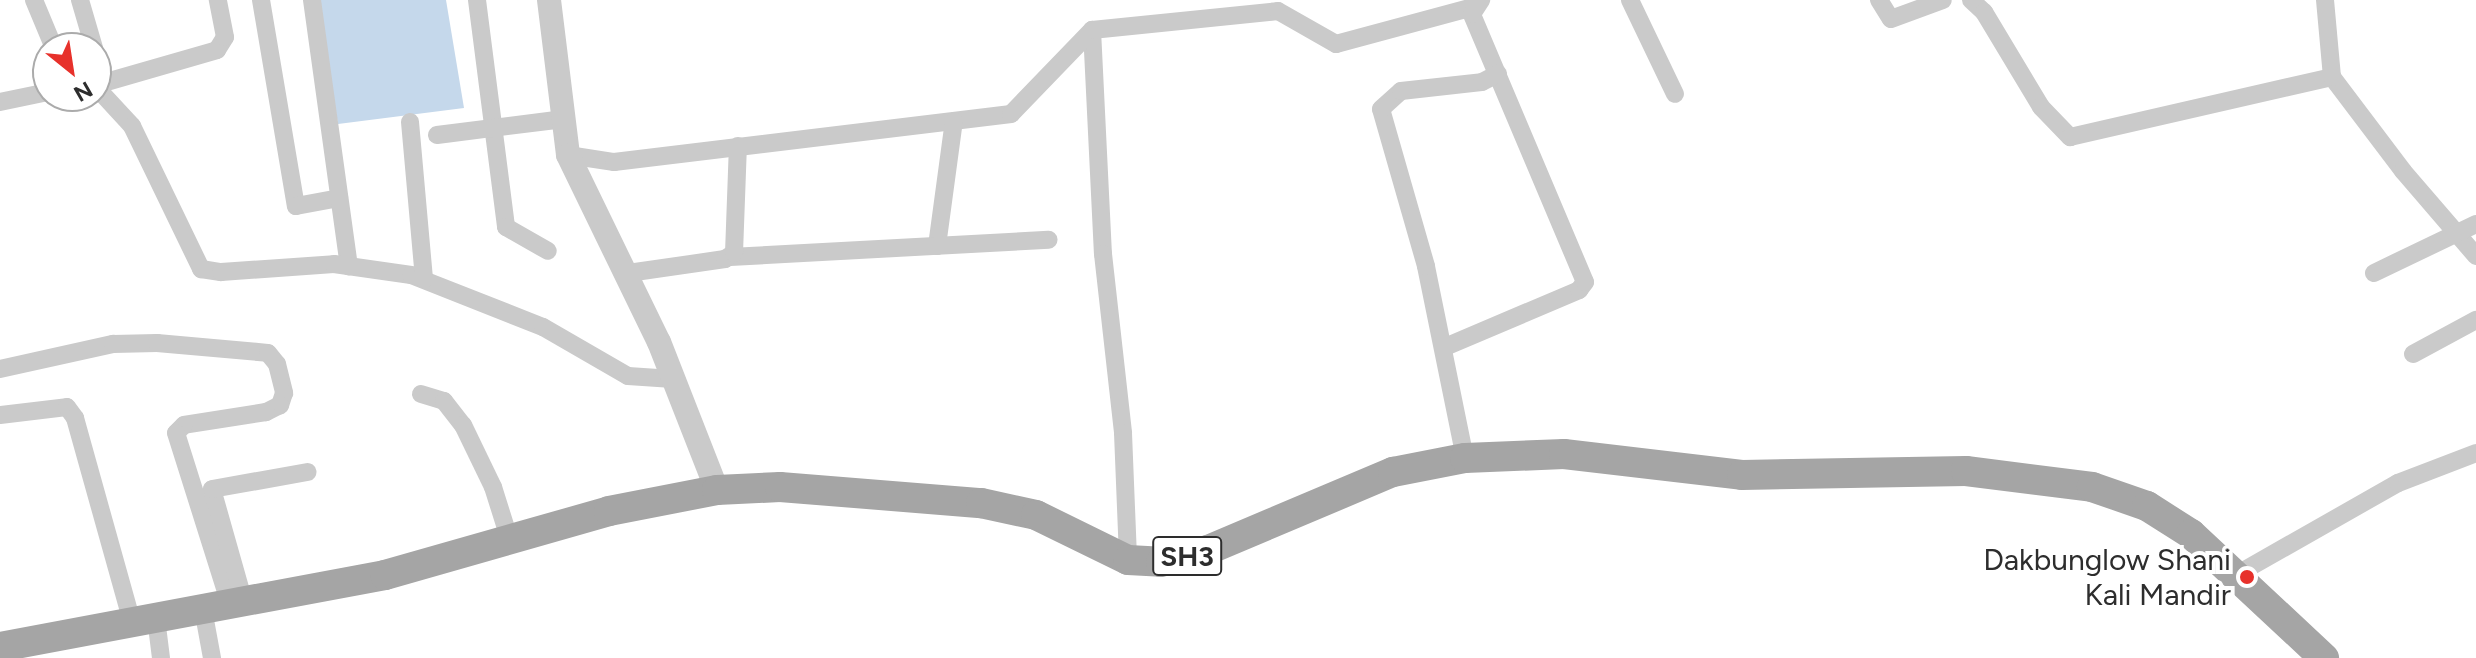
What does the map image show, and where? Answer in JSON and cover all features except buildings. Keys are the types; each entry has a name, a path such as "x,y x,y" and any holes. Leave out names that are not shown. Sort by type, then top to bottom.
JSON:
{"main road":[{"name":"SH3","path":"0,647 385,575 649,501 717,490 825,489 981,503 1036,515 1128,560 1182,558 1354,484 1465,458 1564,454 1742,475 1966,471 2033,476 2092,487 2147,506 2191,534 2324,658"}],"street":[{"path":"34,0 47,32"},
{"path":"80,0 89,32"},
{"path":"112,81 217,50 225,37 218,0"},
{"path":"261,0 296,206 339,198"},
{"path":"312,0 349,266"},
{"path":"477,0 506,227 548,251"},
{"path":"549,0 568,155 628,273 717,490"},
{"path":"1630,0 1675,94"},
{"path":"1879,0 1891,19 1943,0"},
{"path":"1971,0 1984,12 2041,107 2070,137 2332,77"},
{"path":"2325,0 2332,77 2476,256"},
{"path":"568,155 614,162 1011,114 1092,30 1278,11 1336,44 1477,3 1498,74 1585,282 1579,290 1445,347"},
{"path":"1092,30 1103,254 1123,433 1128,560"},
{"path":"1465,458 1445,347 1381,109 1401,91 1482,82 1498,74"},
{"path":"0,102 32,95"},
{"path":"112,102 132,126 201,269 349,266 424,279 543,327 628,376 673,379"},
{"path":"437,135 564,119"},
{"path":"937,246 954,121"},
{"path":"410,122 424,279"},
{"path":"730,257 736,249 738,146"},
{"path":"2374,273 2476,224"},
{"path":"628,273 730,257 1049,240"},
{"path":"2413,354 2476,320"},
{"path":"0,369 113,344 157,343 268,353 277,364 284,393 280,405 266,412 184,425 176,433 225,605"},
{"path":"421,394 444,401 463,425 493,487 510,541"},
{"path":"0,415 67,407 75,418 144,620 161,658"},
{"path":"2236,575 2398,483 2476,453"},
{"path":"212,658 225,605 212,489 307,472"}],"water":[{"path":"317,0 446,0 464,108 338,124"}],"place":[{"name":"Dakbunglow Shani Kali Mandir","path":"2247,577"}]}
